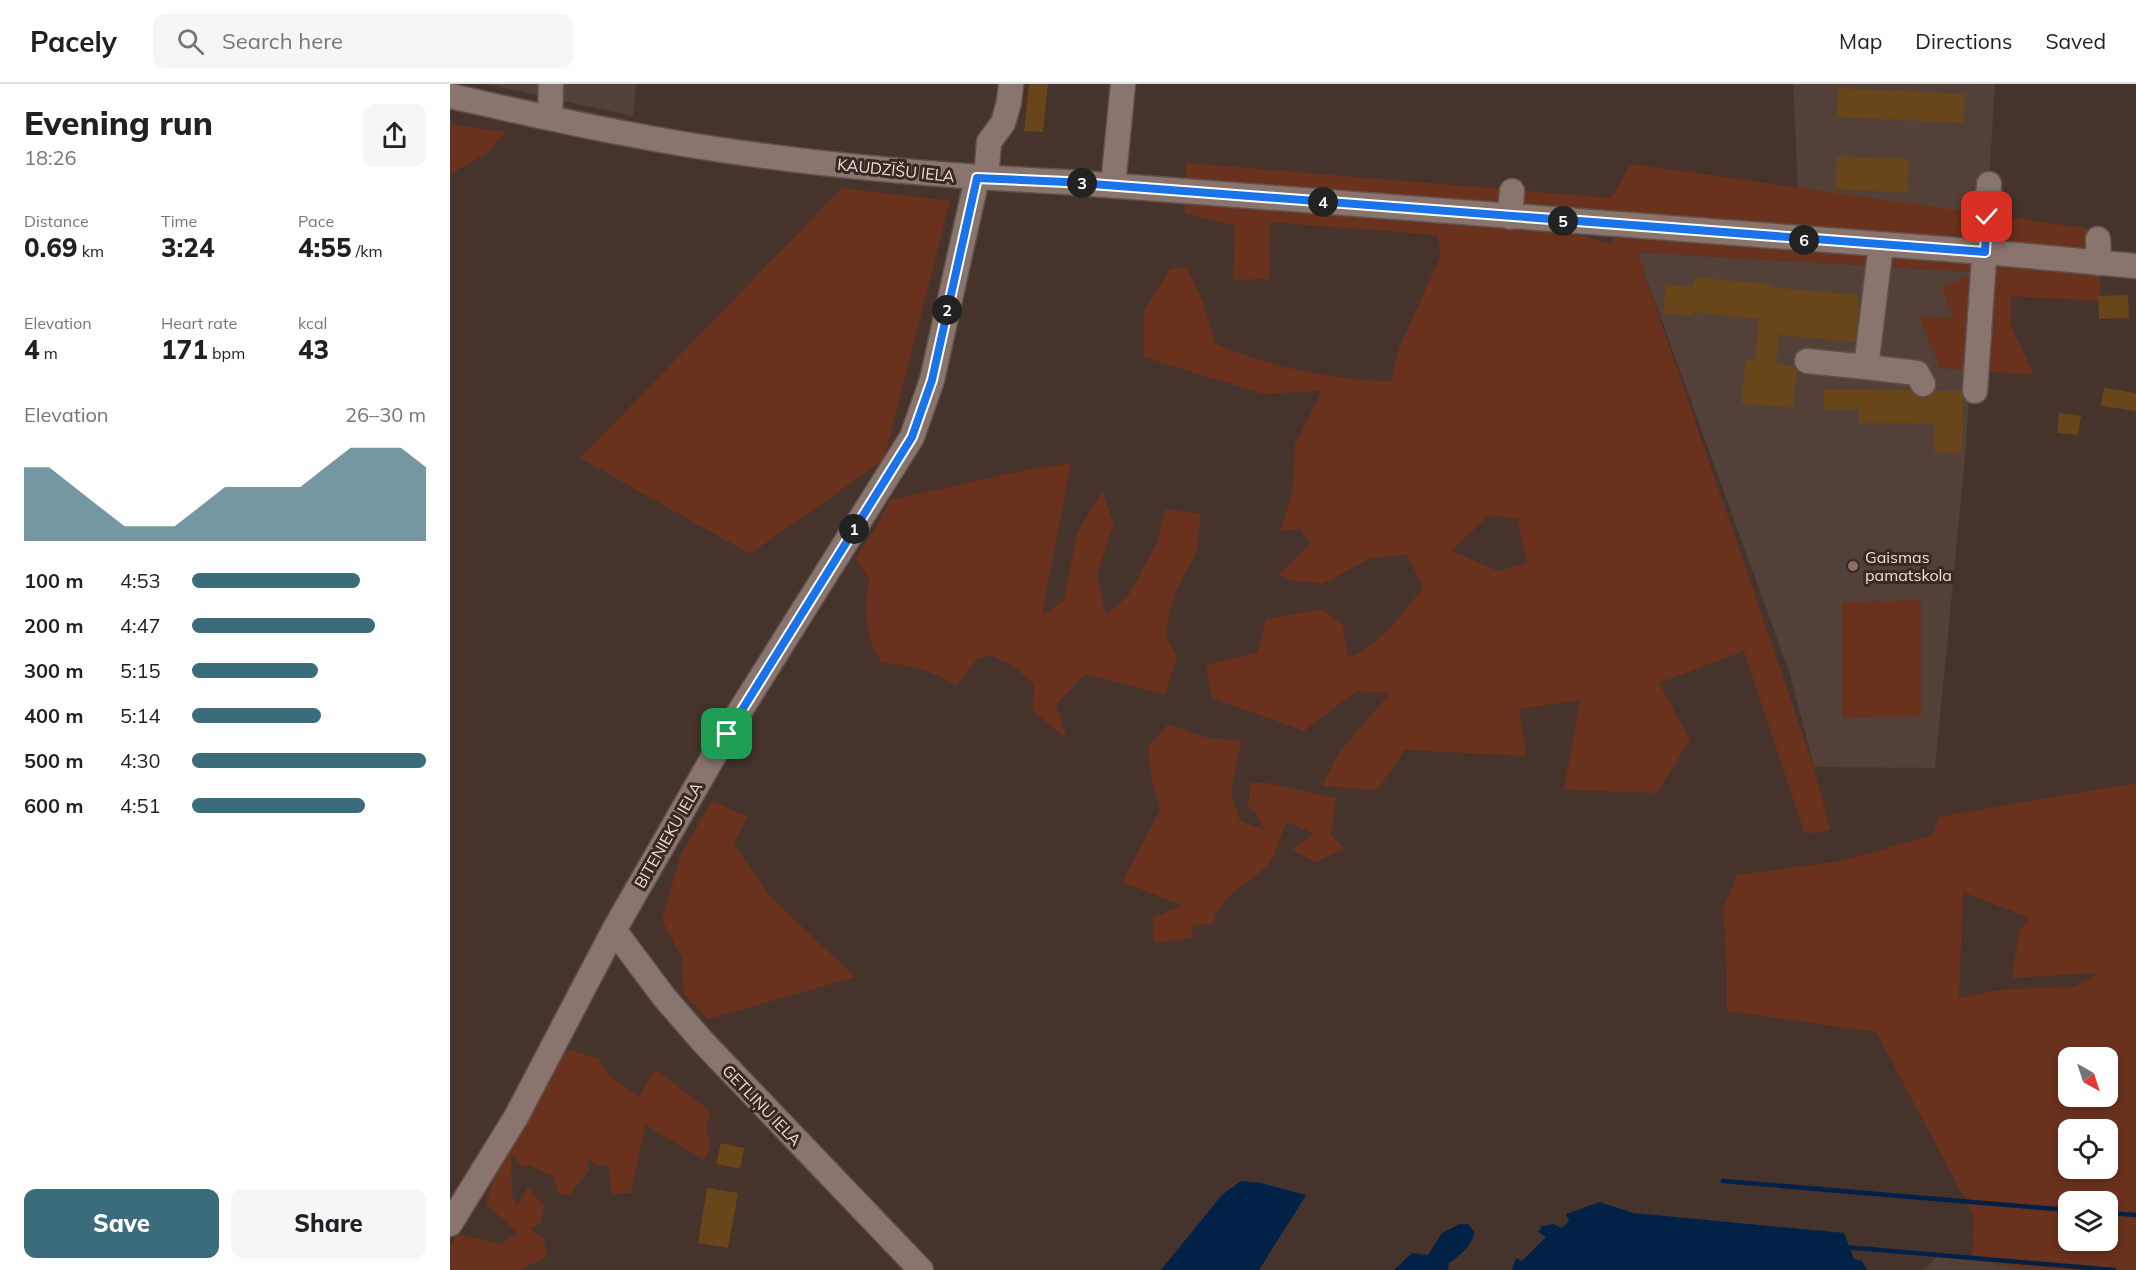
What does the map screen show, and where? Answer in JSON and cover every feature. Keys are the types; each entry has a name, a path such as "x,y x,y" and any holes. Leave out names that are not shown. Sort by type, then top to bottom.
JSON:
{"street":[{"path":"550,117 551,84"},
{"name":"BITENIEKU IELA","path":"450,1224 516,1118 614,930 735,719 912,437 932,380 989,142 1003,123 1011,84"},
{"path":"1113,185 1123,84"},
{"name":"KAUDZĪŠU IELA","path":"450,96 628,135 835,164 981,178 1113,185 1985,252 2136,266"},
{"path":"1975,391 1989,184"},
{"path":"1510,217 1512,191"},
{"path":"2098,239 2099,263"},
{"path":"1866,367 1881,245"},
{"path":"1807,362 1917,373 1923,384"},
{"name":"GETLIŅU IELA","path":"614,930 664,997 703,1042 921,1270"}],"shaded area":[{"path":"486,84 542,84 541,96"},
{"path":"559,84 636,84 633,116 558,100"},
{"path":"1793,84 1995,84 1986,228 1799,214"},
{"path":"450,124 506,132 486,154 450,174"},
{"path":"1186,163 1611,198 1631,164 2098,230 2101,301 2011,296 2011,326 2034,375 1940,368 1919,317 1953,318 1942,288 1976,272 1637,252 1814,767 1830,830 1805,834 1744,651 1659,683 1690,740 1657,793 1564,790 1580,700 1519,709 1526,756 1405,750 1377,790 1322,786 1338,754 1390,693 1356,691 1304,731 1212,698 1206,665 1257,652 1267,619 1322,609 1343,625 1348,658 1381,637 1423,587 1407,555 1370,558 1323,584 1289,580 1279,574 1311,543 1300,529 1281,531 1293,488 1295,444 1322,391 1262,394 1144,357 1144,310 1170,269 1187,267 1203,302 1215,343 1256,359 1301,371 1347,378 1391,381 1399,348 1441,255 1437,235 1270,222 1269,279 1233,280 1235,226 1185,213","holes":["1565,214 1627,222 1609,244 1572,233","1489,515 1517,519 1527,563 1498,571 1452,551"]},
{"path":"842,188 950,201 884,460 750,554 580,458"},
{"name":"Gaismas pamatskola","path":"1637,252 1977,272 1965,458 1935,768 1814,767 1790,674"},
{"path":"1071,463 1042,615 1064,600 1077,533 1102,491 1114,523 1097,575 1106,615 1129,595 1157,542 1165,509 1201,514 1196,554 1177,588 1169,613 1166,637 1177,656 1165,695 1085,674 1056,705 1067,739 1033,711 1034,685 1013,666 990,655 977,659 956,685 920,669 882,663 872,643 867,622 869,579 855,558 874,531 890,500 1026,470"},
{"path":"1921,600 1921,716 1842,718 1842,602"},
{"path":"1168,724 1208,738 1241,741 1231,794 1240,821 1265,830 1255,812 1248,808 1250,783 1268,783 1336,798 1331,834 1345,849 1315,862 1292,850 1314,834 1287,822 1270,862 1260,873 1228,898 1213,924 1193,925 1192,938 1154,943 1153,918 1182,905 1122,882 1160,810 1151,775 1148,747"},
{"path":"2136,783 2136,1270 2034,1270 1972,1260 1974,1216 1876,1032 1727,1011 1723,909 1737,875 1841,861 1932,835 1938,817","holes":["1963,892 2029,918 2019,931 2012,978 2098,973 2074,987 2005,989 1959,998"]},
{"path":"712,801 748,817 733,843 768,894 855,977 709,1019 684,995 682,958 662,920 681,854"},
{"path":"558,1047 598,1058 611,1077 639,1097 655,1069 710,1111 706,1129 711,1146 704,1160 645,1125 631,1193 612,1194 608,1165 596,1166 588,1157 589,1170 570,1195 559,1194 553,1176 529,1165 521,1166 511,1153 512,1195 517,1206 528,1187 545,1207 540,1223 531,1229 544,1240 547,1257 519,1270 450,1270 450,1246 457,1234 499,1244 518,1233 486,1204 505,1141"},
{"path":"1937,1257 1972,1260 2034,1270 1923,1270"}],"water":[{"path":"1241,1181 1261,1183 1306,1195 1259,1270 1161,1270 1222,1195"},
{"path":"1600,1202 1633,1213 1844,1233 1854,1259 1862,1261 1867,1270 1512,1270 1516,1258 1522,1261 1546,1237 1538,1232 1542,1226 1553,1224 1562,1228 1569,1221 1566,1214"},
{"path":"1460,1224 1468,1224 1474,1232 1473,1237 1465,1250 1449,1263 1448,1270 1394,1270 1412,1253 1428,1255 1442,1233"}],"building":[{"path":"1029,84 1048,84 1043,132 1024,131"},
{"path":"1838,88 1965,94 1963,123 1837,117"},
{"path":"1837,156 1909,159 1907,193 1835,189"},
{"path":"1694,277 1858,295 1855,342 1779,335 1776,364 1794,366 1797,371 1793,408 1741,403 1746,359 1755,360 1759,319 1693,312 1693,316 1663,313 1666,284 1693,287"},
{"path":"2128,295 2129,318 2099,319 2098,296"},
{"path":"2104,388 2136,393 2136,411 2101,406"},
{"path":"1824,389 1910,390 1916,396 1923,398 1935,391 1961,391 1963,398 1962,453 1934,452 1934,424 1859,423 1859,409 1823,409"},
{"path":"2059,413 2081,416 2078,435 2057,433"},
{"path":"721,1143 744,1148 740,1169 716,1164"},
{"path":"707,1188 738,1193 728,1248 698,1243"}],"waterway":[{"path":"1723,1181 2058,1209"},
{"path":"2118,1214 2136,1215"},
{"path":"1845,1247 2114,1270"}],"place":[{"name":"Gaismas pamatskola","path":"1853,566"}],"route":[{"path":"727,734 912,437 932,380 977,178 1066,182 1985,252 1987,217"}]}
